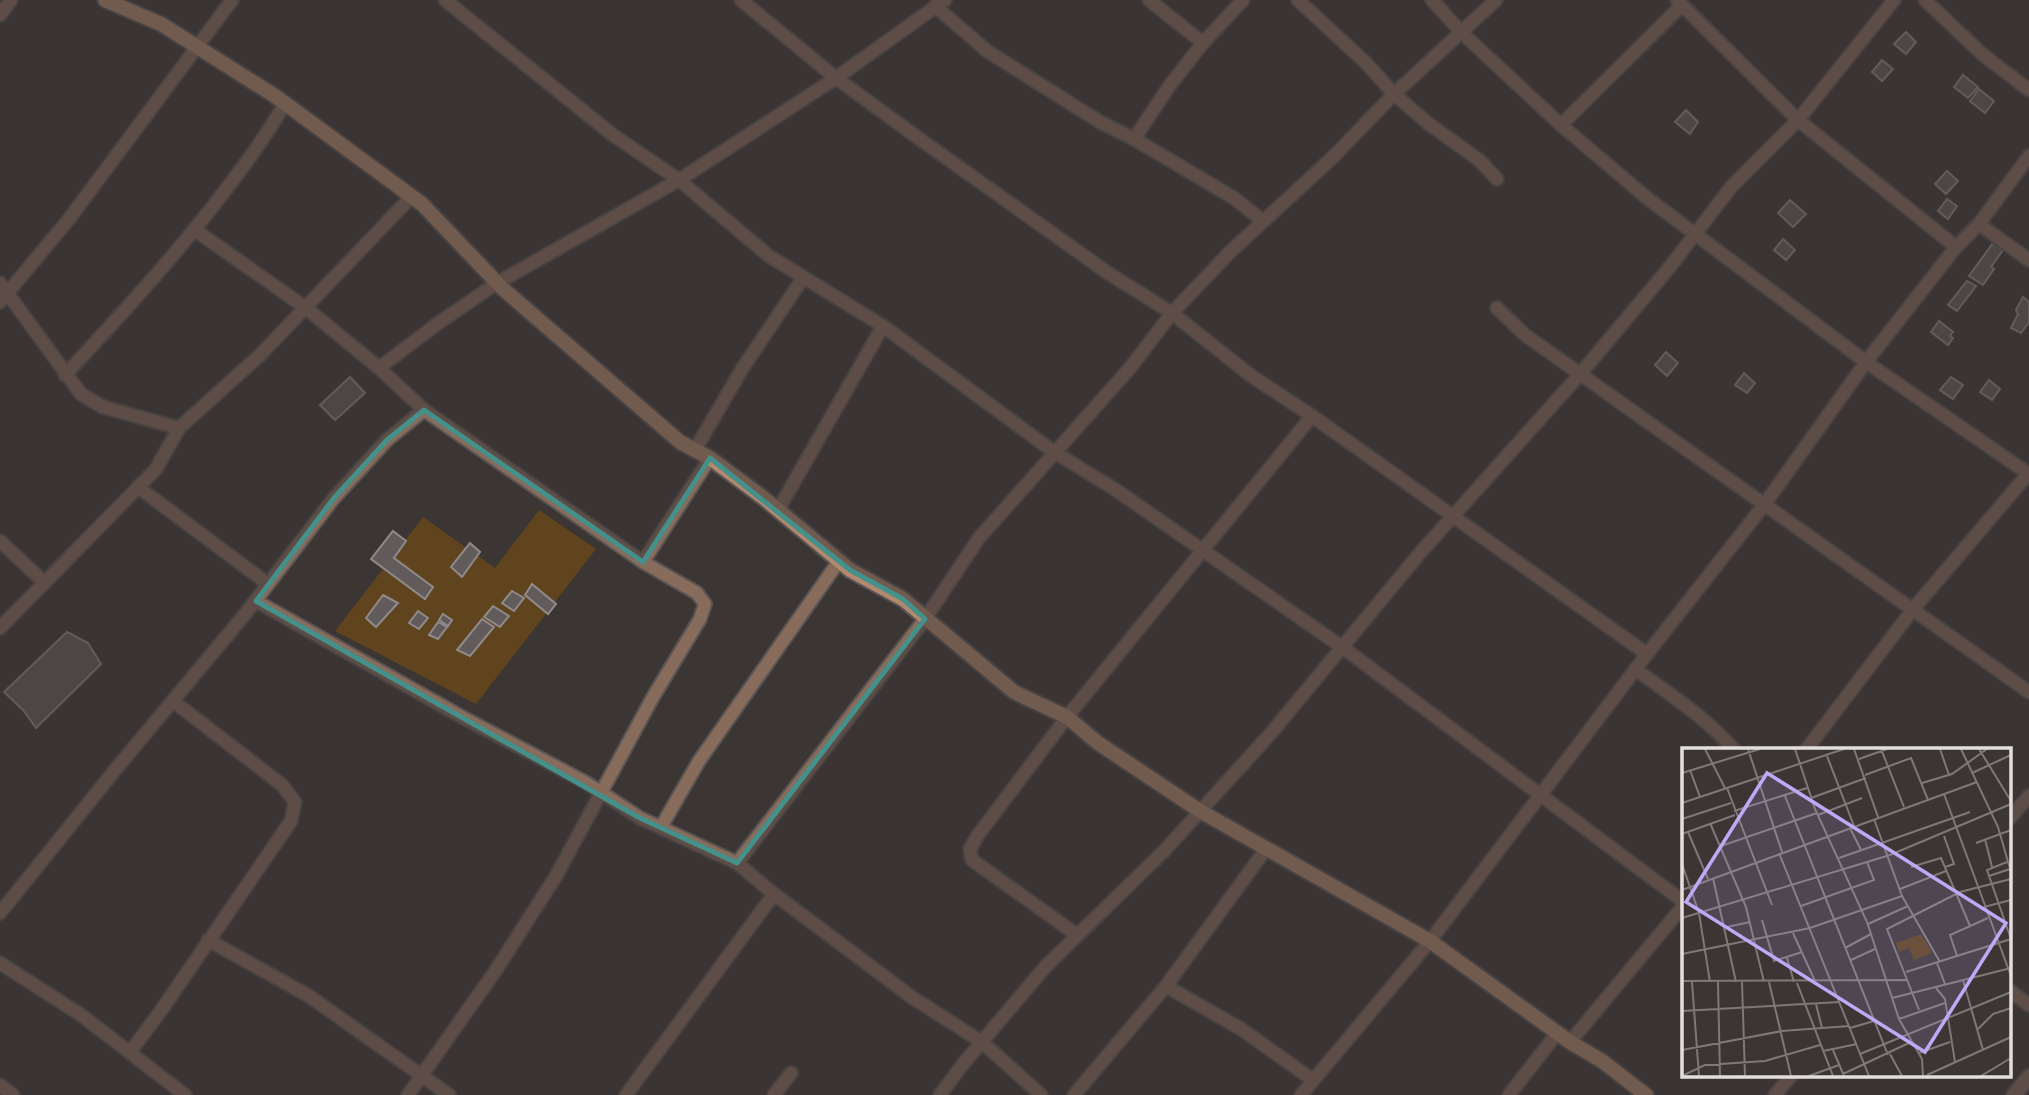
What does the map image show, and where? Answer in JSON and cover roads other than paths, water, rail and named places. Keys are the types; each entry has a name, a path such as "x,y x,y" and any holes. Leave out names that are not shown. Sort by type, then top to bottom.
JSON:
{"main road":[{"path":"105,0 126,4 198,47 285,103 412,196 497,283 680,442 710,458 850,570 902,599 1014,692 1068,717 1098,743 1200,811 1430,941 1570,1042 1602,1061 1646,1095"}],"street":[{"path":"0,15 11,0"},
{"path":"179,428 103,407 81,394 3,292 69,219 232,0"},
{"path":"445,0 612,135 679,180 769,256 883,326 1054,452 1116,490 1342,647 1682,902"},
{"path":"741,0 836,78 1108,273 1172,313 1250,375 1312,416 1647,654"},
{"path":"1149,0 1203,43"},
{"path":"1133,139 1203,43 1243,0"},
{"path":"1298,0 1366,63 1394,94 1429,124 1479,160 1497,178"},
{"path":"1432,0 1461,32 1561,125 1694,235 1866,362 2029,474 1914,608 1808,748"},
{"path":"737,863 925,619 979,538 1130,368 1172,313 1230,252 1496,0"},
{"path":"940,1095 1046,965 1164,850 1272,732 1420,553 1581,373 1732,186 1798,120 1894,0"},
{"path":"1925,0 1982,54 2029,90"},
{"path":"379,368 497,283 679,180 836,78 940,3 987,51 1100,122 1234,198 1263,221"},
{"path":"1561,125 1680,3 1798,120 1956,247"},
{"path":"65,375 137,298 195,230 267,135 285,103"},
{"path":"1301,1095 1430,941 1635,669 1764,506 1866,362 1956,247 1979,225 2029,156"},
{"path":"0,628 156,470 179,428 250,365 412,196"},
{"path":"1979,225 2029,260"},
{"path":"195,230 306,308 379,368 424,410 643,562 697,593 705,604 701,620 653,697 556,876 496,970 408,1095"},
{"path":"695,450 742,369 803,278"},
{"path":"1497,308 1525,335 2029,692"},
{"path":"778,510 883,326"},
{"path":"0,913 256,601 334,498 387,440 424,410"},
{"path":"1077,935 972,860 970,849 1068,717 1312,416"},
{"path":"643,562 710,458"},
{"path":"138,487 268,584"},
{"path":"0,541 45,583"},
{"path":"661,827 699,761 839,561"},
{"path":"256,601 601,792 640,818 737,863 913,998 982,1042 1041,1095"},
{"path":"1635,669 1694,713 1732,748"},
{"path":"130,1052 291,821 295,802 282,785 173,701"},
{"path":"2011,817 2029,796"},
{"path":"1074,1095 1166,986 1266,849"},
{"path":"626,1095 774,894"},
{"path":"1570,1042 1682,906"},
{"path":"208,940 309,996 449,1095"},
{"path":"0,963 81,1015 185,1095"},
{"path":"1166,986 1241,1029 1313,1080"},
{"path":"2011,992 2029,1005"},
{"path":"1509,1095 1558,1032"},
{"path":"774,1095 791,1073"},
{"path":"2014,1095 2029,1077"},
{"path":"1775,1095 1789,1078"},
{"path":"0,1085 13,1095"}]}
